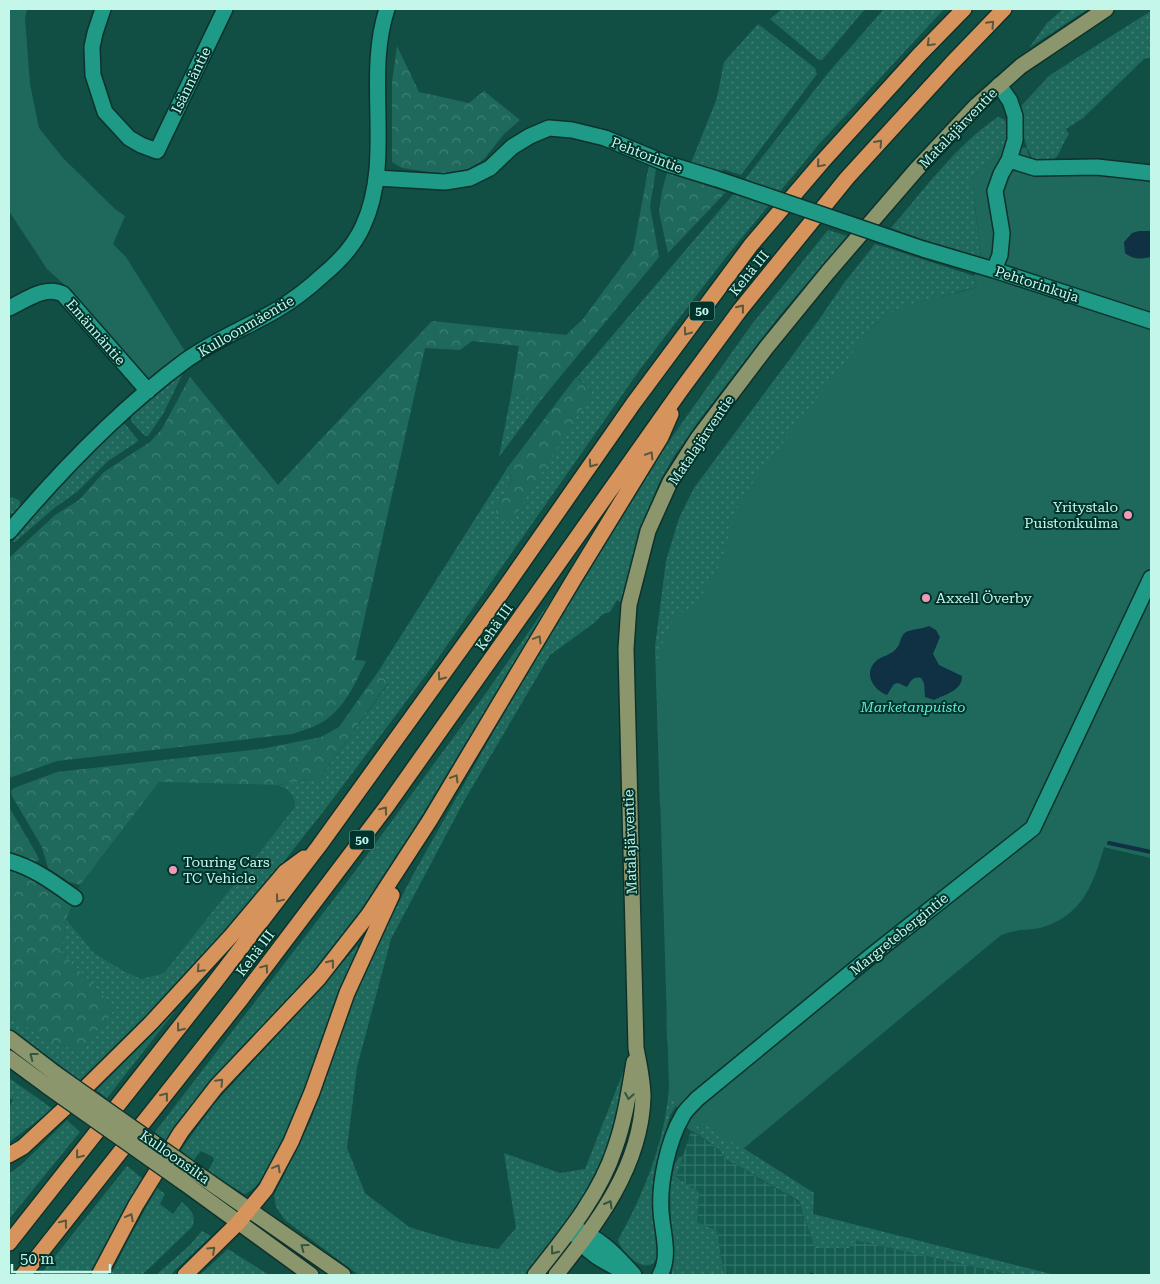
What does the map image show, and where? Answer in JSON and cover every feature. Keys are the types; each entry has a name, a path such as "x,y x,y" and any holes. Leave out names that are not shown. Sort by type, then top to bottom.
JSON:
{"highway":[{"name":"Kehä III","path":"9,1243 197,1006 319,846 491,607 633,404 751,245 847,133 918,55 964,9"},
{"name":"Kehä III","path":"23,1275 235,1006 387,806 681,390 740,310 846,178 1004,9"},
{"path":"99,1275 145,1190 181,1132 216,1086 319,978 369,914 430,820 661,438 681,390"},
{"path":"185,1275 238,1223 266,1189 291,1142 312,1092 346,992 383,912 430,820"},
{"path":"9,1157 23,1147 66,1108 151,1023 231,936 285,872 319,846"}],"main road":[{"name":"Matalajärventie","path":"556,1275 608,1206 625,1173 640,1125 643,1084 636,1048 626,649 629,606 648,531 670,482 684,459 766,348 828,272 916,170 977,105 999,85 1046,48 1106,9"},
{"name":"Kulloonsilta","path":"9,1038 56,1074 192,1170 250,1208 343,1275"},
{"name":"Matalajärventie","path":"535,1275 572,1228 594,1194 615,1151 625,1116 636,1048"},
{"name":"Kulloonsilta","path":"9,1058 311,1275"}],"street":[{"name":"Isännäntie","path":"103,9 94,33 92,46 93,76 104,112 129,138 157,151 225,9"},
{"name":"Kulloonmäentie","path":"9,532 35,501 105,427 148,391 199,352 293,300 338,262 353,244 364,225 376,178 378,62 387,9"},
{"path":"994,270 1000,254 1002,233 995,191 1000,174 1008,160 1015,140 1016,116 1010,101 999,85"},
{"name":"Pehtorintie","path":"376,178 445,182 470,178 490,168 512,147 530,136 549,128 572,130 605,138 665,163 923,249"},
{"path":"1008,160 1035,168 1097,167 1151,173"},
{"name":"Pehtorinkuja","path":"923,249 1151,321"},
{"name":"Emännäntie","path":"9,308 42,292 50,290 63,294 148,391"},
{"name":"Margretebergintie","path":"660,1275 664,1269 665,1256 661,1196 674,1133 683,1115 697,1099 871,956 1033,828 1151,578"},
{"path":"9,861 30,869 48,879 75,898"},
{"path":"572,1228 585,1238 601,1259 633,1275"}],"shaded area":[{"path":"159,782 277,785 293,794 295,807 164,973 141,979 94,953 66,919 80,885"},
{"path":"691,1131 719,1149 726,1159 799,1202 815,1248 855,1240 1012,1275 724,1275 717,1231 697,1222 699,1192 676,1177"}],"green space":[{"path":"9,9 27,9 25,18 30,84 39,128 63,158 115,209 125,216 113,244 126,257 186,353 148,382 68,288 47,269 9,211"},
{"path":"782,9 865,9 822,60 819,60 770,19"},
{"path":"884,9 944,9 820,143 726,257 641,368 429,671 326,808 226,933 83,1082 9,1029 9,1015 46,1040 66,1046 79,1054 115,1008 62,952 66,919 94,953 122,970 141,979 164,973 295,807 293,796 277,785 320,778 388,684 378,672 508,467 512,480 496,507 592,392 577,377 731,197 828,73"},
{"path":"1063,9 1088,9 1029,48 1047,23"},
{"path":"1151,11 1151,57 1144,59 1083,118 1066,129 1069,134 1054,159 1050,162 1035,163 1021,126 1022,105 1050,75"},
{"path":"758,24 815,68 817,74 741,175 723,169 719,175 691,163 717,98 724,62"},
{"path":"397,46 419,92 469,103 484,91 520,120 504,134 484,159 465,171 444,174 402,168 392,162 392,82"},
{"path":"998,117 1005,120 1008,133 1007,146 972,178 981,261 891,228 954,155"},
{"name":"Marketanpuisto","path":"1007,146 1027,148 1028,154 1034,162 1151,170 1151,858 1104,847 1090,885 1077,906 1068,914 1043,927 1017,930 1001,935 743,1149 702,1123 691,1131 685,1126 687,1121 676,1106 669,1087 656,664 665,636 675,616 693,606 717,570 727,545 733,514 753,482 872,327 887,315 908,305 977,287 974,276 981,260 972,178"},
{"path":"649,165 656,169 650,206 659,257 541,400 511,395 519,346 472,341 460,350 425,348 355,660 366,661 346,698 333,714 315,726 292,734 57,761 9,778 9,558 55,515 79,500 104,472 150,442 162,429 190,377 278,485 432,321 566,335 583,319 633,251"},
{"path":"667,173 726,192 668,253 659,212"},
{"path":"828,230 847,236 779,316 700,419 674,456 659,483 638,534 623,604 617,600 610,612 603,614 594,623 550,655 464,801 391,939 357,1067 347,1148 365,1193 409,1227 459,1242 498,1249 516,1228 504,1153 560,1173 585,1169 629,1057 619,1121 609,1150 579,1206 527,1275 359,1275 285,1220 276,1207 274,1195 311,1120 352,998 377,944 414,873 517,690 658,457 752,324"},
{"path":"875,244 974,276 977,287 920,302 888,315 872,327 660,806 655,647 666,561 679,518 694,488 844,283"},
{"path":"183,373 163,414 148,436 145,436 131,421 131,416"},
{"path":"576,377 592,392 519,510 505,521 496,516 496,507 512,480 508,467"},
{"path":"511,395 541,400 499,457"},
{"path":"125,424 138,440 137,442 108,461 78,491 13,542 21,526 120,425"},
{"path":"12,497 19,500 20,508 17,512 9,513 9,498"},
{"path":"560,587 370,901 335,949 167,1142 155,1132 350,878 486,693"},
{"path":"378,672 388,683 320,778 277,785 159,782 80,885 69,882 48,868 42,847 12,796 11,791 14,788 57,772 261,749 321,737 339,727"},
{"path":"9,807 36,853 39,859 37,862 9,852"},
{"path":"1079,839 1151,858 1104,847 1090,885 1077,906 1068,914 1043,927 1017,930 1001,935 743,1148 814,1193 813,1214 1055,1275 1012,1275 855,1240 849,1248 815,1248 799,1201 726,1159 719,1149 685,1126"},
{"path":"9,870 42,884 72,905 66,919 62,952 115,1008 79,1054 66,1046 46,1040 9,1015"},
{"path":"357,946 358,949 336,998 300,1105 287,1135 274,1162 259,1182 245,1194 208,1171 214,1160 213,1157 201,1151 193,1161 181,1150 214,1104 313,997"},
{"path":"176,1010 107,1098 96,1090"},
{"path":"665,1010 676,1106 670,1115 666,1130 655,1200 657,1258 653,1263 647,1265 634,1261 624,1251 618,1240 645,1186 663,1128 669,1088"},
{"path":"9,1078 53,1109 9,1142 9,1108 13,1100 9,1098"},
{"path":"67,1120 80,1132 9,1219 9,1174 21,1165"},
{"path":"683,1156 676,1177 699,1192 697,1222 717,1231 724,1275 672,1275 670,1186 675,1164 679,1157"},
{"path":"127,1166 143,1179 89,1275 40,1275"},
{"path":"157,1188 165,1194 160,1204 173,1214 182,1202 188,1208 194,1220 192,1227 142,1275 111,1275 126,1244"},
{"path":"202,1231 211,1236 170,1275 156,1275 189,1246"},
{"path":"228,1249 269,1275 200,1275"}],"water":[{"path":"1151,231 1151,257 1131,257 1125,253 1124,242 1132,233"},
{"path":"929,626 936,630 940,637 933,654 939,665 962,676 960,685 934,700 925,697 924,683 921,678 914,678 907,687 898,683 894,684 887,695 882,693 871,681 870,671 872,666 878,659 892,653 896,649 906,632"}],"waterway":[{"path":"1109,843 1151,852"}],"place":[{"name":"Yritystalo Puistonkulma","path":"1128,515"},
{"name":"Axxell Överby","path":"926,598"},
{"name":"Touring Cars TC Vehicle","path":"173,870"}]}
